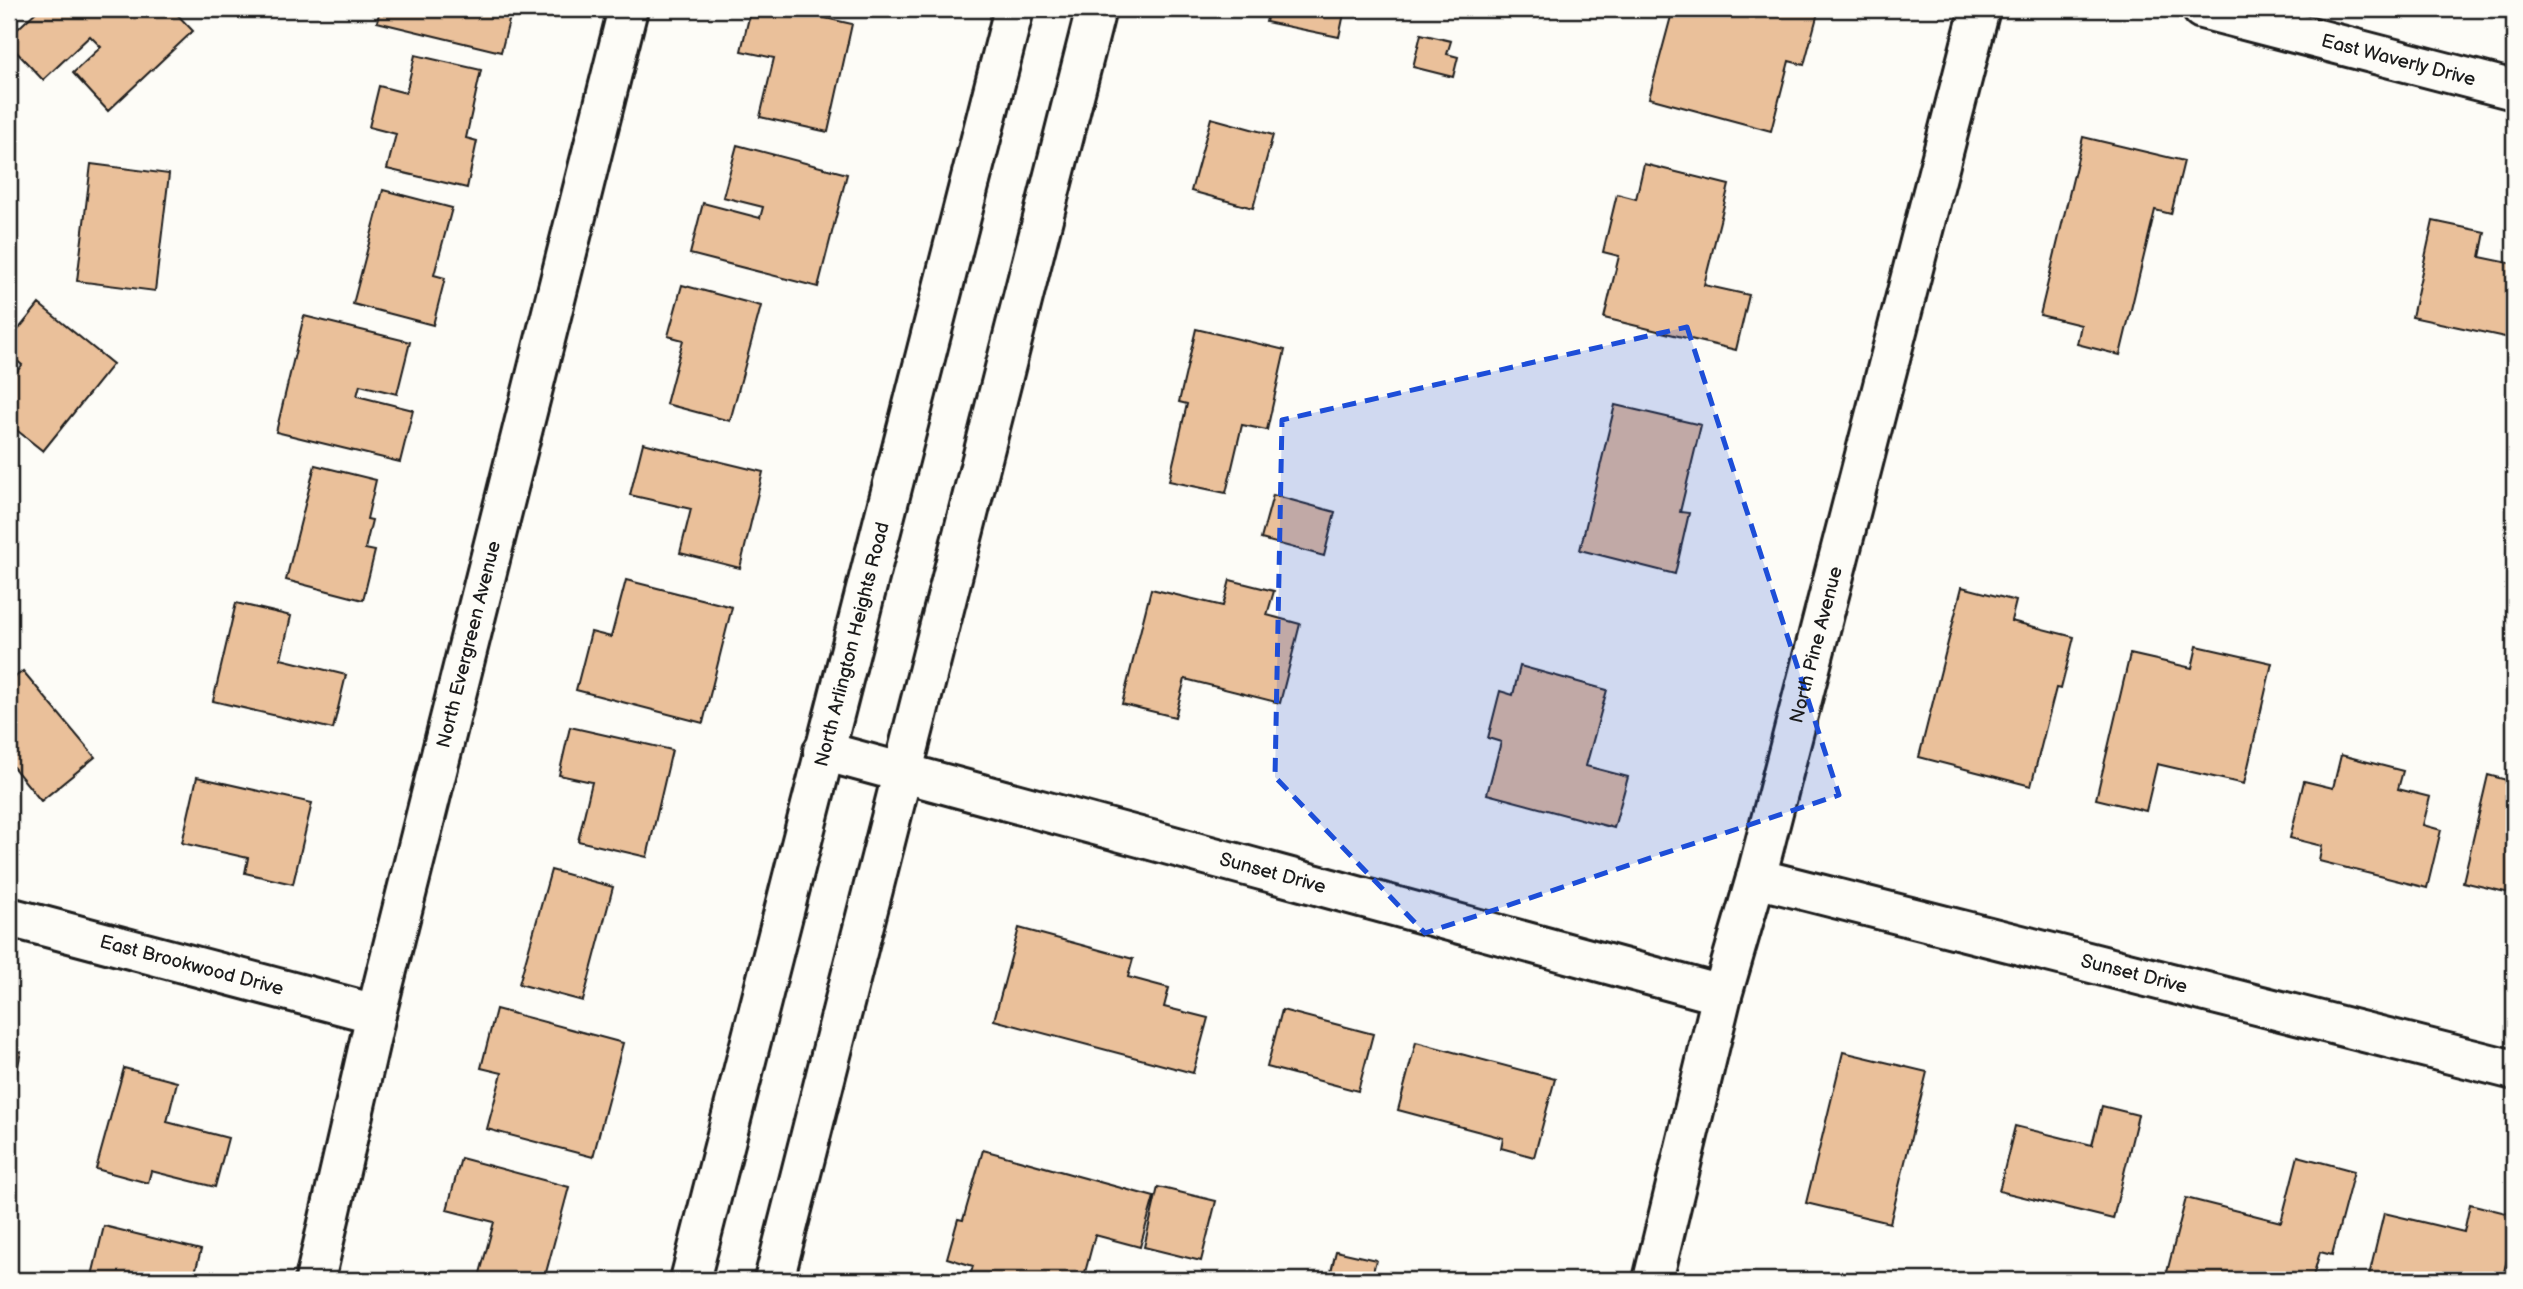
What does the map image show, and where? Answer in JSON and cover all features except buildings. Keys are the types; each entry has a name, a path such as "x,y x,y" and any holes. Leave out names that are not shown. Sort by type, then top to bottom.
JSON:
{"street":[{"name":"North Evergreen Avenue","path":"315,1280 376,1014 628,9"},
{"name":"North Arlington Heights Road","path":"690,1280 1014,9"},
{"path":"774,1280 1096,9"},
{"name":"North Pine Avenue","path":"1653,1280 1722,995 1756,878 1980,9"},
{"name":"East Waverly Drive","path":"2202,9 2514,90"},
{"name":"Sunset Drive","path":"824,751 1722,995"},
{"name":"Sunset Drive","path":"1756,878 2514,1070"},
{"name":"East Brookwood Drive","path":"9,917 376,1014"}],"highlighted area":[{"path":"1687,327 1839,795 1425,933 1275,777 1282,420"}]}
